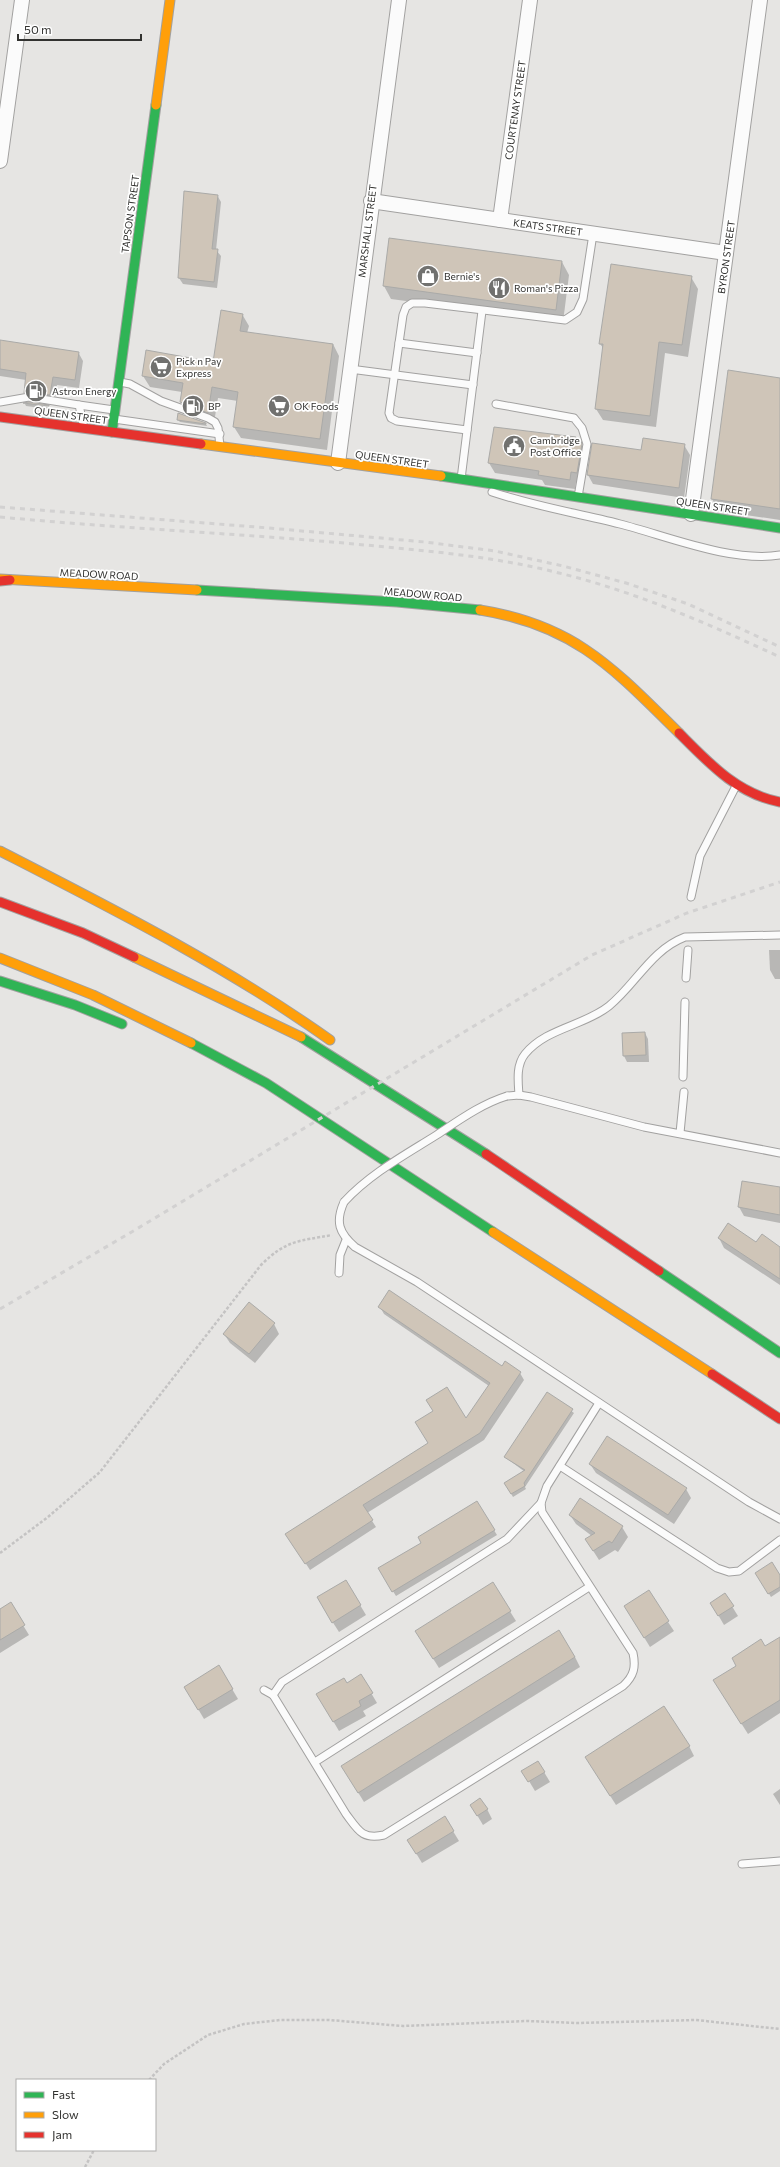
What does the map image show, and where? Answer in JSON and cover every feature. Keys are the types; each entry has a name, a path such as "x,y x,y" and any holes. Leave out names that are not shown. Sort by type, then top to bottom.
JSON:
{"main road":[{"name":"TAPSON STREET","path":"112,432 170,0"},
{"name":"QUEEN STREET","path":"0,417 461,479 780,528"},
{"name":"MEADOW ROAD","path":"0,580 397,602 474,609 510,616 548,628 581,645 617,672 697,753 736,786 755,795 780,802"},
{"path":"0,851 203,956 262,993 339,1046"},
{"path":"0,902 83,933 207,990 298,1036 481,1151 780,1353"},
{"path":"0,958 93,995 180,1037 266,1083 435,1195 780,1418"},
{"path":"0,981 75,1005 130,1027"},
{"path":"370,1069 481,1151"},
{"path":"233,1076 267,1094 435,1195"}],"street":[{"path":"0,161 22,0"},
{"name":"MARSHALL STREET","path":"338,463 398,0"},
{"name":"COURTENAY STREET","path":"500,220 530,0"},
{"name":"BYRON STREET","path":"691,514 760,0"},
{"name":"KEATS STREET","path":"371,201 726,253"}],"lane":[{"path":"467,430 397,421 391,418 389,413 403,315 406,308 412,303 565,320 576,312 583,299 593,234"},
{"path":"482,311 461,479 498,494 620,524 703,547 748,556 768,557 780,554"},
{"path":"399,343 476,353"},
{"path":"350,369 472,385"},
{"path":"118,381 130,384 155,398 215,422 220,434 220,446"},
{"path":"0,402 29,397 79,405 114,415 220,434"},
{"path":"496,404 574,418 582,428 587,444 578,497"},
{"path":"79,405 84,428"},
{"path":"691,897 696,872 706,843 736,786"},
{"path":"519,1095 520,1065 531,1048 541,1039 574,1026 609,1006 658,953 672,942 685,937 780,935"},
{"path":"686,978 688,950"},
{"path":"683,1077 685,1002"},
{"path":"680,1133 684,1092"},
{"path":"340,1273 340,1255 344,1236 339,1214 344,1202 375,1174 483,1106 507,1096 519,1095 644,1127 780,1153"},
{"path":"344,1236 355,1247 417,1282 749,1502 780,1519"},
{"path":"273,1695 282,1682 507,1539 541,1503 548,1486 599,1403"},
{"path":"560,1466 717,1568 729,1572 739,1571 748,1566 780,1540"},
{"path":"264,1690 273,1695 354,1825 366,1836 374,1837 384,1834 623,1686 630,1679 634,1671 635,1662 633,1653 546,1520 542,1512 541,1503"},
{"path":"315,1762 589,1586"},
{"path":"742,1864 780,1861"}],"path":[{"path":"0,1553 48,1517 100,1472 261,1265 276,1250 293,1243 344,1236"},
{"path":"150,2079 164,2064 208,2035 244,2024 280,2020 328,2020 403,2026 527,2021 577,2023 696,2020 780,2029"},
{"path":"86,2167 94,2151"}],"building":[{"path":"184,191 218,195 212,249 218,249 214,282 178,278"},
{"path":"389,238 562,261 556,310 383,286"},
{"path":"611,264 692,276 682,345 659,342 650,416 595,409 603,344 599,344"},
{"path":"221,310 243,314 240,331 333,344 320,439 233,427 238,392 212,387 208,413 180,402 183,383 142,376 146,350 213,362"},
{"path":"0,340 79,352 75,380 53,377 50,395 24,393 26,373 0,369"},
{"path":"728,370 780,378 780,509 711,499"},
{"path":"29,402 49,405 49,406 23,403"},
{"path":"178,413 206,423 206,424 177,420"},
{"path":"494,427 576,437 575,440 581,441 582,444 577,473 571,472 570,480 538,475 539,471 488,463"},
{"path":"643,438 685,444 679,488 587,475 592,443 641,450"},
{"path":"645,1032 646,1055 623,1056 622,1033"},
{"path":"742,1181 780,1187 780,1215 738,1207"},
{"path":"728,1223 756,1242 762,1234 780,1247 780,1279 718,1238"},
{"path":"389,1290 502,1366 505,1361 521,1372 480,1433 363,1505 373,1520 305,1564 285,1534 428,1443 415,1422 433,1411 426,1400 447,1387 466,1418 490,1383 378,1307"},
{"path":"249,1302 275,1323 249,1354 223,1334"},
{"path":"547,1392 573,1409 524,1483 525,1486 511,1494 504,1483 525,1470 504,1457"},
{"path":"607,1436 687,1488 668,1515 589,1464"},
{"path":"580,1498 623,1526 612,1543 609,1541 593,1551 585,1539 595,1533 569,1515"},
{"path":"477,1501 495,1530 392,1592 378,1568 421,1543 418,1537"},
{"path":"772,1562 780,1575 780,1587 768,1594 755,1573"},
{"path":"346,1580 361,1605 332,1623 317,1597"},
{"path":"493,1582 511,1611 433,1659 415,1631"},
{"path":"649,1590 669,1621 644,1638 624,1606"},
{"path":"725,1593 734,1606 718,1616 710,1603"},
{"path":"11,1602 25,1625 0,1640 0,1609"},
{"path":"559,1630 575,1657 358,1793 341,1766"},
{"path":"780,1637 780,1700 741,1724 713,1680 736,1666 732,1658 761,1639 765,1646"},
{"path":"219,1665 233,1689 198,1710 184,1687"},
{"path":"361,1674 373,1693 359,1701 361,1706 333,1722 316,1694 344,1678 347,1683"},
{"path":"664,1706 690,1746 610,1796 585,1757"},
{"path":"538,1761 545,1772 528,1782 521,1771"},
{"path":"480,1798 488,1809 477,1816 470,1805"},
{"path":"445,1816 454,1831 416,1854 407,1840"}],"railway":[{"path":"0,507 269,528 425,542 495,551 563,566 626,583 688,604 780,647"},
{"path":"0,517 344,543 479,557 559,573 644,599 699,621 780,657"},
{"path":"0,1309 135,1230 592,955 687,913 780,882"}],"traffic: fast":[{"path":"112,432 156,105"},
{"path":"441,476 780,528"},
{"path":"197,590 397,602 480,610"},
{"path":"0,981 75,1005 122,1024"},
{"path":"301,1037 486,1154"},
{"path":"191,1043 266,1083 493,1232"},
{"path":"659,1271 780,1353"}],"traffic: slow":[{"path":"156,105 170,0"},
{"path":"201,444 441,476"},
{"path":"0,579 197,590"},
{"path":"480,610 513,617 542,627 568,639 591,653 634,689 679,733"},
{"path":"0,851 127,917 210,963 291,1013 330,1040"},
{"path":"134,957 301,1037"},
{"path":"0,958 93,995 191,1043"},
{"path":"493,1232 712,1374"}],"traffic: jam":[{"path":"0,417 201,444"},
{"path":"0,581 10,580"},
{"path":"679,733 713,766 737,785 765,798 780,802"},
{"path":"0,902 83,933 134,957"},
{"path":"486,1154 659,1271"},
{"path":"712,1374 780,1419"}],"place":[{"name":"Bernie's","path":"428,276"},
{"name":"Roman's Pizza","path":"499,288"},
{"name":"Pick n Pay Express","path":"161,367"},
{"name":"Astron Energy","path":"36,391"},
{"name":"BP","path":"193,406"},
{"name":"OK Foods","path":"279,406"},
{"name":"Cambridge Post Office","path":"514,446"}]}
